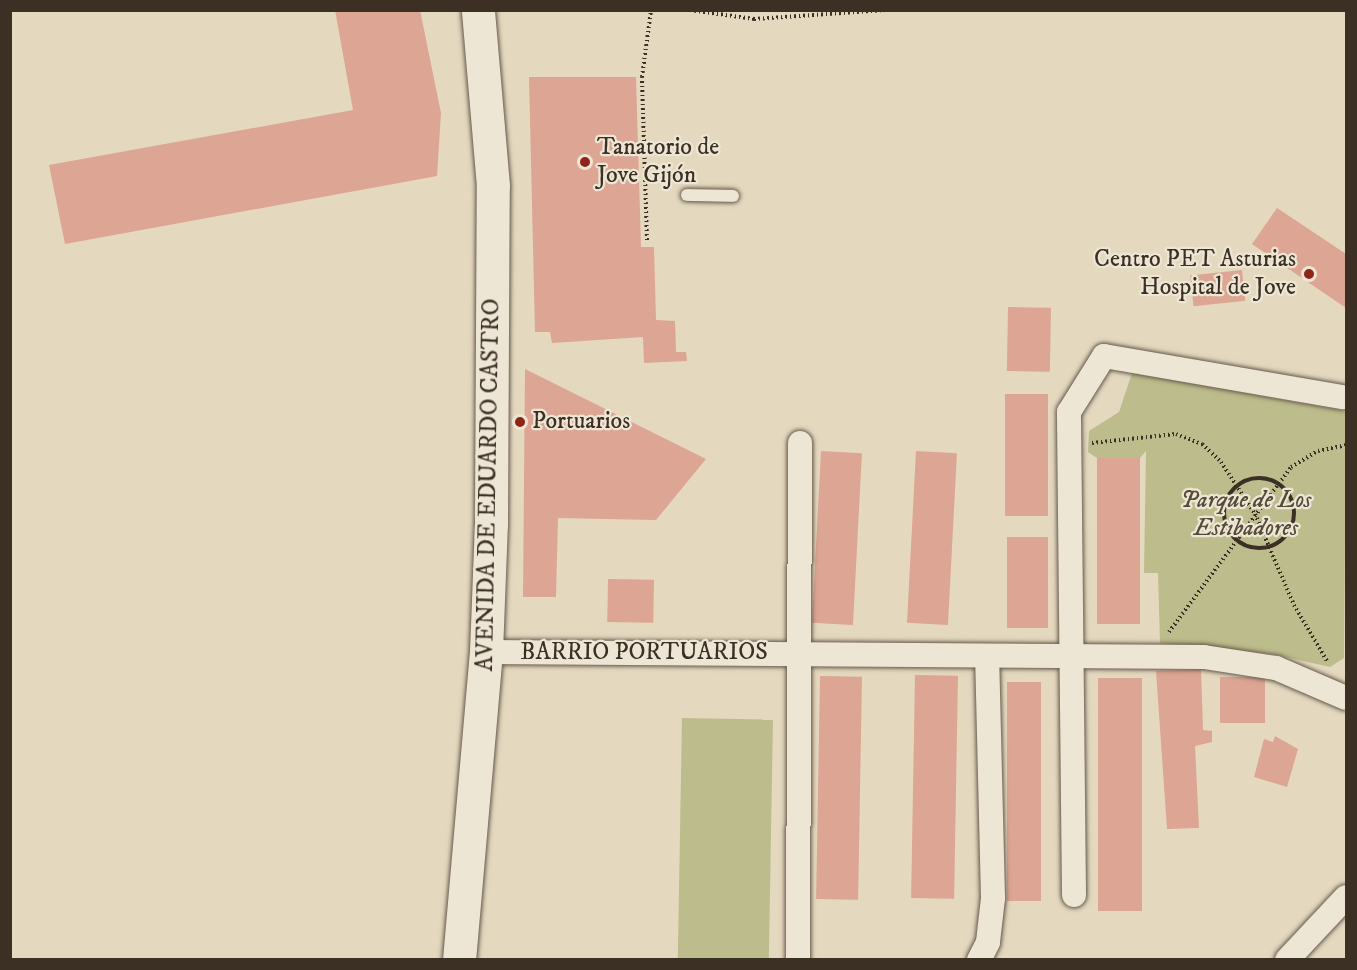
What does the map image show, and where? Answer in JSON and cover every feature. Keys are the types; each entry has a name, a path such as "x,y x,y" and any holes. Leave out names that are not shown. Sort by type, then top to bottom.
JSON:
{"street":[{"name":"AVENIDA DE EDUARDO CASTRO","path":"459,960 486,652 491,524 493,186 478,10"},
{"path":"1074,895 1075,655 1069,412 1104,357 1342,397"},
{"name":"BARRIO PORTUARIOS","path":"798,960 802,653 800,443"},
{"name":"BARRIO PORTUARIOS","path":"486,652 1204,657 1275,668 1347,698"},
{"path":"984,951 993,898 987,657"},
{"path":"1287,960 1347,897"}],"lane":[{"path":"687,195 733,196"}],"path":[{"path":"647,240 642,77 651,10"},
{"path":"690,10 754,19 886,10"},
{"path":"1070,447 1176,434 1202,444 1238,484 1330,667"},
{"path":"1145,656 1188,612 1277,482 1302,459 1347,445"},
{"path":"1257,478 1277,482 1293,504 1294,518 1280,541 1268,546 1238,540 1225,521 1224,507 1238,484 1257,478"}],"green space":[{"name":"Parque de Los Estibadores","path":"1132,373 1346,411 1344,658 1330,667 1272,654 1160,643 1158,573 1144,573 1146,451 1140,458 1097,458 1088,452 1089,431 1119,412"},
{"path":"682,718 773,720 769,960 678,959"}],"building":[{"path":"335,10 420,10 441,113 437,176 65,244 49,165 353,110"},
{"name":"Tanatorio de Jove Gijón","path":"529,77 636,77 641,247 654,247 656,320 675,321 676,352 686,352 687,361 644,363 643,337 552,343 550,332 535,332"},
{"path":"1277,208 1346,254 1346,308 1252,244"},
{"path":"1242,270 1245,301 1194,306 1190,275"},
{"path":"1008,307 1051,308 1050,372 1007,371"},
{"path":"525,369 706,459 656,520 558,518 556,597 523,597"},
{"path":"1005,394 1048,394 1048,516 1005,516"},
{"path":"821,451 862,453 853,625 812,623"},
{"path":"916,451 957,453 948,625 907,623"},
{"path":"1097,458 1140,458 1140,624 1097,624"},
{"path":"1007,537 1048,537 1048,628 1007,628"},
{"path":"608,579 654,580 653,623 607,622"},
{"path":"1201,669 1203,730 1212,731 1212,742 1195,746 1199,828 1167,829 1156,671"},
{"path":"915,675 958,676 954,899 911,898"},
{"path":"820,676 862,677 858,900 816,899"},
{"path":"1220,677 1265,677 1265,723 1220,723"},
{"path":"1098,678 1142,678 1142,911 1098,911"},
{"path":"1007,682 1041,682 1041,901 1007,901"},
{"path":"1275,736 1298,749 1287,787 1254,777 1264,739 1273,742"}],"place":[{"name":"Tanatorio de Jove Gijón","path":"585,162"},
{"name":"Centro PET Asturias Hospital de Jove","path":"1309,274"},
{"name":"Portuarios","path":"520,422"}]}
